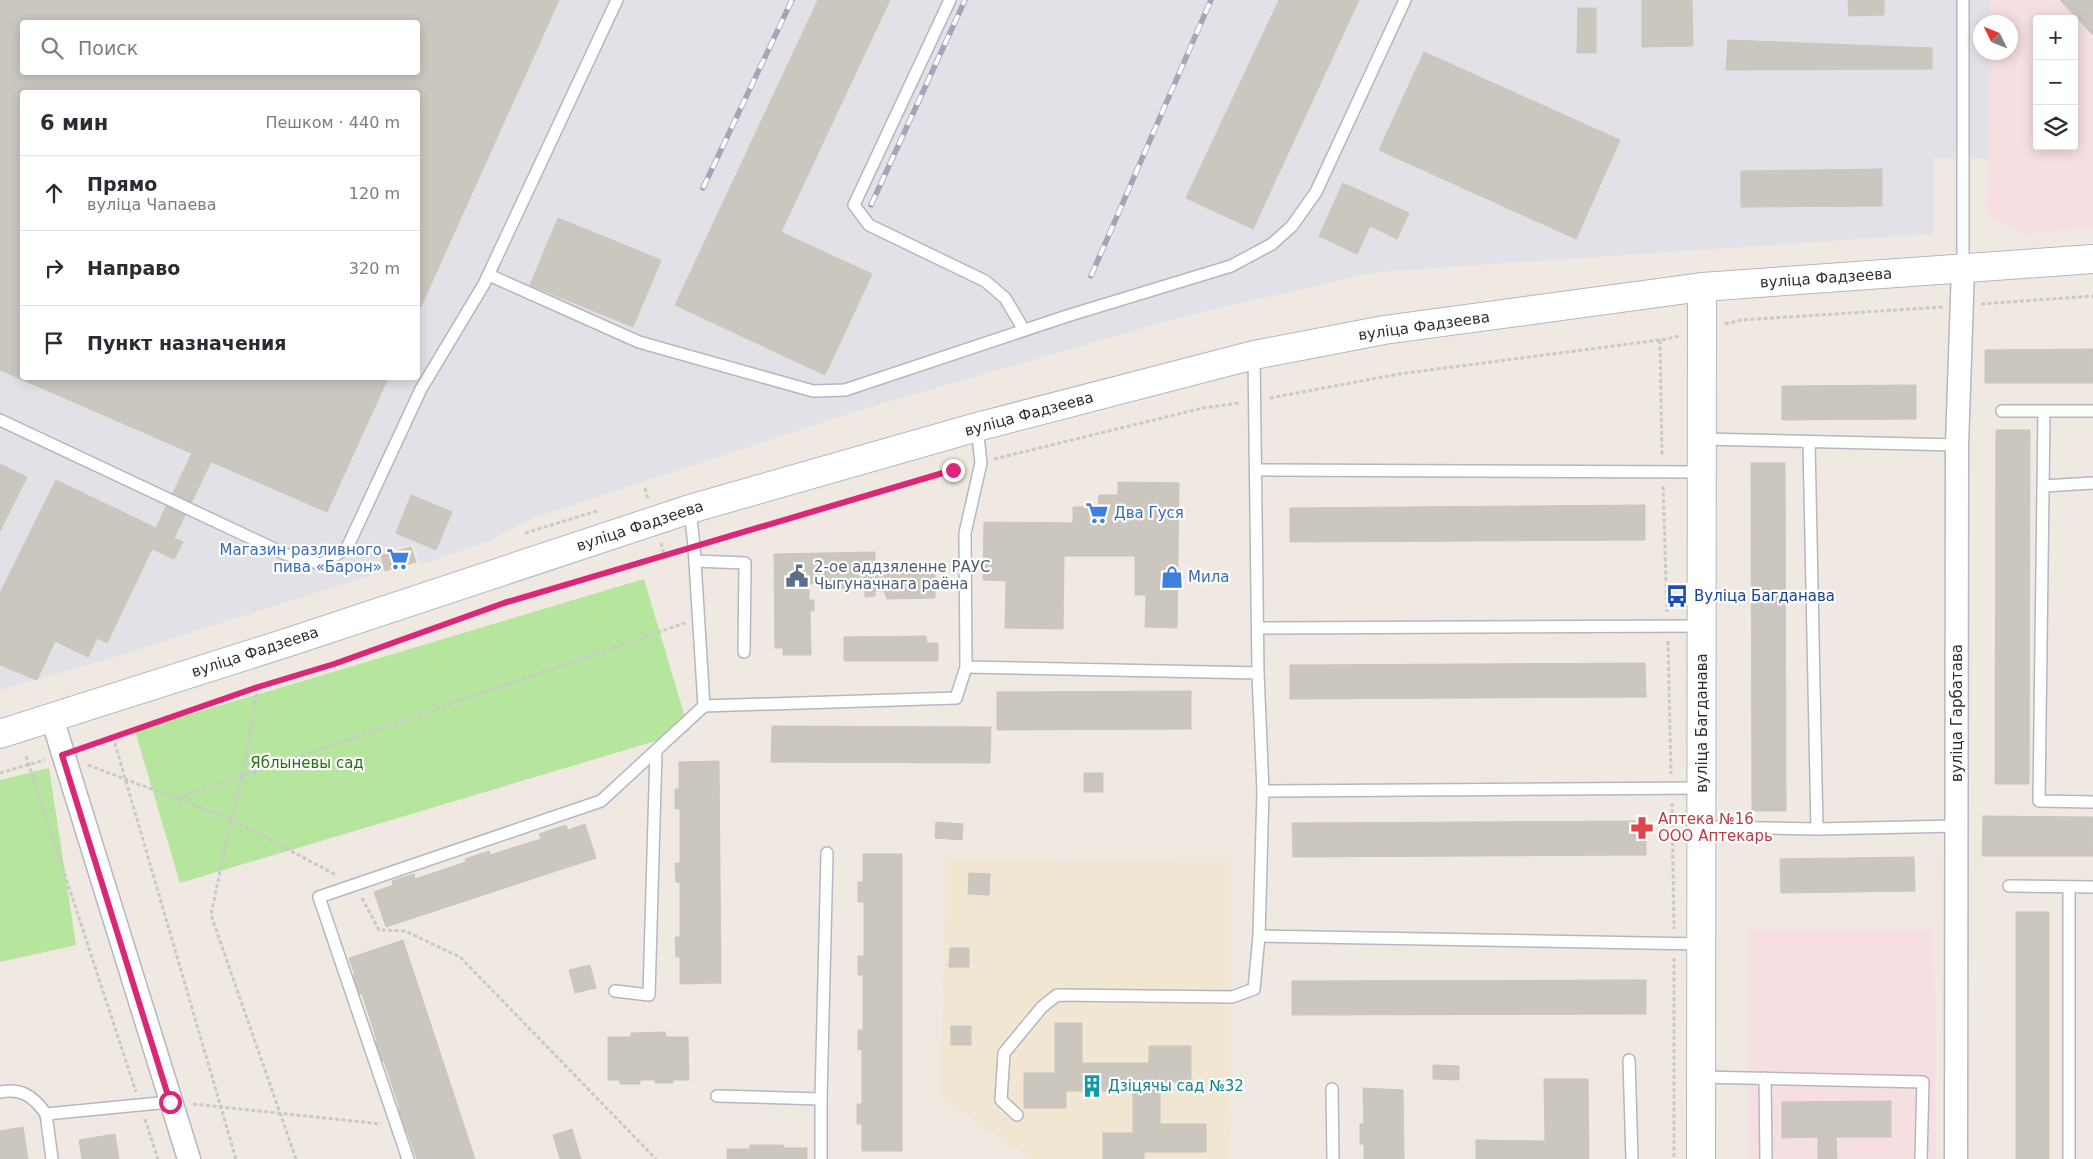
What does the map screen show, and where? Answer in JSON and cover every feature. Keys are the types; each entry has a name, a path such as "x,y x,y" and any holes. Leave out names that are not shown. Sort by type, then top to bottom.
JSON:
{"street":[{"name":"вуліца Фадзеева","path":"0,734 289,642 690,510 977,427 1254,355 1384,330 1702,288 2093,259"},
{"name":"вуліца Гарбатава","path":"1956,1159 1957,445 1963,268"},
{"name":"вуліца Багданава","path":"1701,1159 1702,288"},
{"path":"52,718 189,1159"}],"lane":[{"path":"0,420 285,554 321,564 347,548 421,389 489,275 617,0"},
{"path":"950,0 854,205 869,225 985,281 1005,298 1024,330"},
{"path":"489,275 639,342 813,392 845,390 1024,330 1231,266 1272,244 1292,226 1316,192 1405,0"},
{"path":"1963,0 1963,268"},
{"path":"1017,1115 1001,1100 1004,1053 1042,1007 1057,995 1232,998 1254,989 1259,936 1263,791 1258,673 1254,355"},
{"path":"2002,411 2093,411"},
{"path":"2044,411 2039,801 2093,802"},
{"path":"408,1159 319,897 601,801 704,706 956,698 966,667 965,533 981,463 977,427"},
{"path":"1702,439 1957,445"},
{"path":"1809,442 1817,829"},
{"path":"1256,470 1702,472"},
{"path":"2043,486 2093,483"},
{"path":"690,510 704,706"},
{"path":"695,561 745,563 744,652"},
{"path":"1258,628 1702,626"},
{"path":"966,667 1258,673"},
{"path":"615,991 649,995 656,751"},
{"path":"1263,791 1702,788"},
{"path":"1702,827 1817,829 1957,826"},
{"path":"822,1159 821,1099 827,854"},
{"path":"2010,886 2093,887"},
{"path":"2069,887 2069,1159"},
{"path":"1259,936 1701,944"},
{"path":"1629,1060 1632,1159"},
{"path":"1701,1077 1923,1082 1921,1159"},
{"path":"1765,1078 1766,1159"},
{"path":"1332,1089 1333,1159"},
{"path":"0,1092 17,1090 39,1103 46,1114 52,1159"},
{"path":"717,1096 821,1099"},
{"path":"46,1114 170,1102"}],"path":[{"path":"1719,325 1741,320 2093,296"},
{"path":"0,773 62,755 258,687 334,664 504,603 981,463 1203,408 1256,401 1399,374 1660,340 1687,334"},
{"path":"1660,340 1662,472 1672,789 1674,1159"},
{"path":"645,488 648,499"},
{"path":"525,532 597,511"},
{"path":"661,542 664,555"},
{"path":"177,798 699,618"},
{"path":"258,687 243,775 231,819 211,915 296,1159"},
{"path":"112,737 236,1159"},
{"path":"62,755 231,819 355,885 379,930 405,931 460,957 656,1159"},
{"path":"26,756 158,1159"},
{"path":"170,1102 220,1105 397,1126"}],"shaded area":[{"path":"0,0 1989,0 1989,15 1973,15 1973,60 1989,60 1988,159 1933,158 1933,234 1377,272 1185,316 873,406 533,518 489,541 420,565 413,544 379,553 384,571 105,660 0,690"},
{"path":"1989,0 2093,0 2093,229 2023,234 1985,213 1988,159 1989,60 2018,60 2018,15 1989,15"},
{"path":"946,860 1231,862 1230,1159 1031,1159 941,1097"},
{"path":"1748,929 1934,929 1936,1159 1749,1159"}],"green space":[{"name":"Яблыневы сад","path":"644,579 689,731 180,883 135,731"},
{"path":"49,768 76,945 0,962 0,780"}],"building":[{"path":"0,0 559,0 420,309 420,90 20,90 20,379 0,370"},
{"path":"818,0 890,0 781,232 872,274 825,375 675,305"},
{"path":"1279,0 1359,0 1253,229 1186,198"},
{"path":"1642,0 1692,0 1693,46 1642,47"},
{"path":"1848,0 1884,0 1884,15 1849,16"},
{"path":"2060,0 2093,0 2093,35 2078,19 2078,15 2074,15"},
{"path":"1578,8 1596,8 1596,53 1577,53"},
{"path":"1728,40 1932,48 1932,69 1726,70"},
{"path":"1424,52 1620,140 1576,239 1379,150"},
{"path":"1882,169 1882,206 1741,207 1741,171"},
{"path":"1343,183 1409,213 1397,239 1370,226 1357,254 1319,236"},
{"path":"558,218 661,260 633,327 530,285"},
{"path":"2093,349 2093,383 1985,383 1985,350"},
{"path":"23,380 387,380 327,512"},
{"path":"1916,385 1916,419 1782,420 1782,386"},
{"path":"1996,430 2030,430 2029,784 1995,784"},
{"path":"192,453 211,462 174,538 183,542 174,559 152,549 107,643 97,638 88,657 55,641 37,680 0,665 0,593 56,480 156,528"},
{"path":"1751,463 1785,463 1786,811 1752,811"},
{"path":"0,464 27,477 0,531"},
{"path":"1118,482 1179,483 1177,628 1145,627 1146,595 1135,595 1135,556 1064,556 1063,629 1005,628 1006,581 983,580 984,522 1073,523 1073,507 1098,507 1099,495 1118,495"},
{"path":"411,495 452,512 436,550 396,533"},
{"path":"1645,505 1645,540 1290,542 1290,508"},
{"name":"Магазин разливного пива «Барон»","path":"411,547 416,562 385,571 381,555"},
{"path":"875,552 875,564 935,563 935,598 887,599 884,591 875,591 875,596 865,597 865,589 827,589 827,583 809,584 809,600 814,600 814,611 810,611 811,655 783,655 783,648 775,648 774,554"},
{"path":"926,636 927,643 938,643 938,661 844,661 844,637"},
{"path":"1645,663 1646,697 1290,699 1290,665"},
{"path":"1191,691 1191,729 997,730 997,692"},
{"path":"772,726 991,727 990,763 771,762"},
{"path":"719,761 721,983 680,984 680,957 676,957 675,937 680,937 680,883 676,882 675,863 680,863 680,809 675,809 675,789 679,789 679,762"},
{"path":"1084,773 1103,773 1103,792 1084,792"},
{"path":"1983,816 2093,817 2093,856 1982,856"},
{"path":"1646,821 1646,855 1293,857 1292,823"},
{"path":"936,822 963,824 962,840 935,838"},
{"path":"585,824 596,858 386,927 374,892 393,885 392,881 414,874 415,879 466,862 465,859 489,851 490,855 541,839 539,834 566,825 568,830"},
{"path":"863,854 902,854 902,1151 862,1151 862,1124 857,1124 857,1104 862,1104 862,1049 858,1050 858,1030 863,1030 863,975 858,975 858,956 864,956 864,902 858,902 858,882 863,882"},
{"path":"1914,857 1915,891 1781,893 1780,859"},
{"path":"969,873 990,874 989,895 968,894"},
{"path":"2016,912 2049,912 2049,1159 2016,1159"},
{"path":"403,940 475,1159 417,1159 407,1131 403,1132 396,1111 400,1109 384,1061 379,1063 372,1042 377,1041 362,994 357,995 351,976 355,975 349,958"},
{"path":"950,948 969,948 969,967 949,967"},
{"path":"590,965 596,988 575,993 569,970"},
{"path":"1646,980 1646,1014 1292,1015 1292,981"},
{"name":"Дзіцячы сад №32","path":"1055,1023 1082,1023 1082,1063 1149,1063 1149,1046 1191,1046 1191,1082 1160,1082 1160,1124 1206,1124 1206,1152 1144,1152 1144,1159 1103,1159 1103,1133 1133,1133 1133,1091 1066,1091 1066,1108 1024,1108 1024,1073 1055,1073"},
{"path":"951,1026 971,1026 971,1045 951,1045"},
{"path":"665,1032 666,1037 688,1037 689,1080 673,1080 673,1083 655,1083 655,1080 640,1080 640,1084 620,1084 620,1080 608,1080 608,1037 631,1037 631,1033"},
{"path":"1433,1065 1459,1066 1459,1080 1433,1079"},
{"path":"1544,1079 1588,1079 1589,1159 1476,1159 1476,1140 1545,1141"},
{"path":"1363,1088 1403,1090 1404,1159 1364,1159 1364,1144 1360,1144 1360,1124 1364,1124"},
{"path":"1891,1101 1891,1137 1836,1137 1837,1159 1818,1159 1818,1137 1782,1138 1782,1102"},
{"path":"23,1127 28,1159 0,1159 0,1131"},
{"path":"572,1129 581,1159 560,1159 553,1135"},
{"path":"115,1134 119,1159 82,1159 79,1140"},
{"path":"750,1145 783,1145 784,1148 807,1148 807,1159 727,1159 727,1149 750,1149"}],"railway":[{"path":"703,188 792,0"},
{"path":"871,205 965,0"},
{"path":"1091,276 1211,0"}],"place":[{"name":"Два Гуся","path":"1097,513"},
{"name":"Магазин разливного пива «Барон»","path":"398,559"},
{"name":"2-ое аддзяленне РАУС Чыгуначнага раёна","path":"797,576"},
{"name":"Мила","path":"1172,577"},
{"name":"Вуліца Багданава","path":"1677,596"},
{"name":"Аптека №16 ООО Аптекарь","path":"1642,828"},
{"name":"Дзіцячы сад №32","path":"1092,1086"}],"route":[{"path":"170,1102 62,755 258,687 334,664 504,603 953,470"}]}
